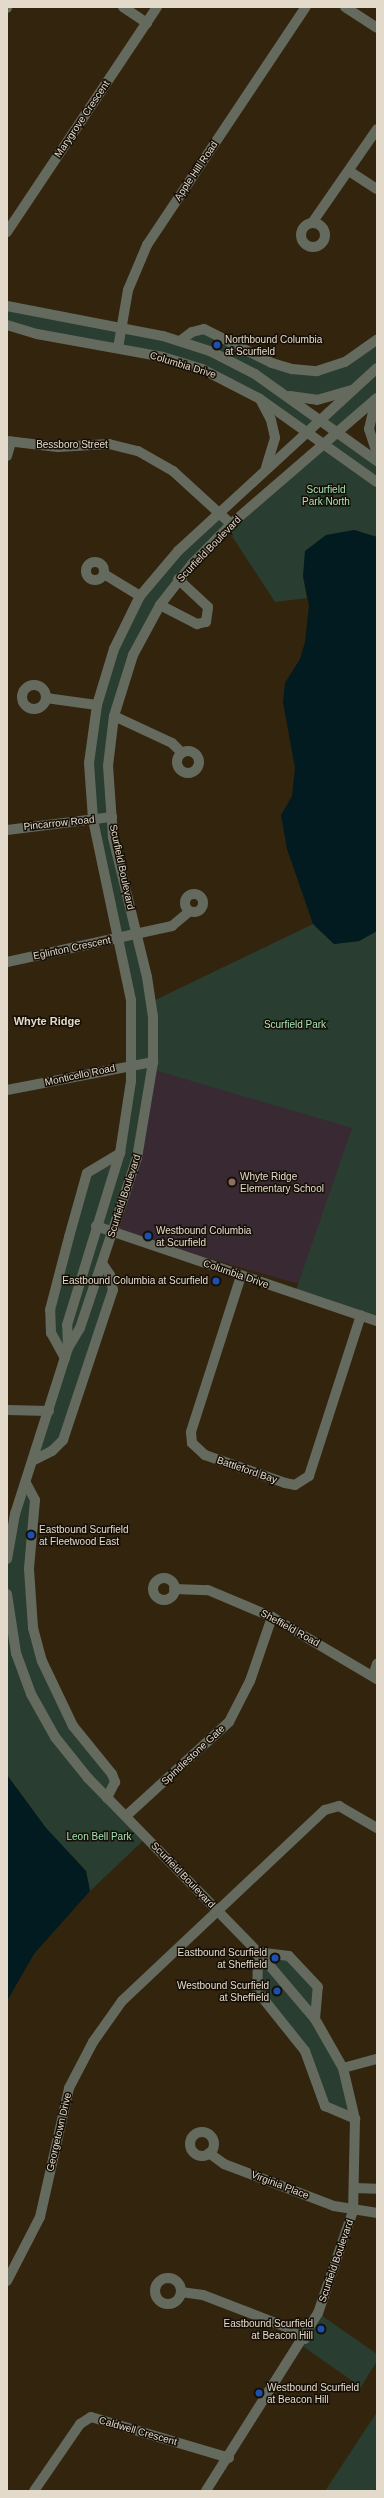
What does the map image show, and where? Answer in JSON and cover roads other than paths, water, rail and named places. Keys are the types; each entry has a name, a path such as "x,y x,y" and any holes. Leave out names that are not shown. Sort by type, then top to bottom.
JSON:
{"street":[{"path":"123,7 147,22"},
{"name":"Marygrove Crescent","path":"7,232 157,7"},
{"name":"Apple Hill Road","path":"118,348 128,290 147,245 306,7"},
{"path":"345,7 377,28"},
{"path":"312,223 377,129"},
{"path":"349,171 377,189"},
{"name":"Columbia Drive","path":"7,306 122,328 180,341 233,362 322,421 377,461"},
{"name":"Columbia Drive","path":"7,325 37,334 118,348 202,369 260,399 309,432 377,482"},
{"path":"180,341 192,332 204,329 272,363 317,371 345,362 377,340"},
{"name":"Scurfield Boulevard","path":"66,1353 67,1325 96,1226 120,1153 132,1064 131,1000 93,819 89,763 97,705 114,649 140,596 178,551 264,471 322,421 377,368"},
{"path":"282,394 317,400 357,388"},
{"path":"260,399 271,420 275,438 264,471"},
{"path":"376,399 369,429 377,453"},
{"name":"Scurfield Boulevard","path":"7,1559 15,1514 34,1460 66,1353 80,1328 137,1158 154,1062 154,1017 112,817 108,766 114,716 133,655 160,605 178,579 231,524 376,399"},
{"path":"7,456 9,441"},
{"name":"Bessboro Street","path":"9,441 58,447 109,444 138,451 173,471 231,524"},
{"path":"104,574 140,596"},
{"path":"160,605 197,624 206,622 208,607 178,579"},
{"path":"46,698 97,705"},
{"path":"114,716 172,743 182,753"},
{"name":"Pincarrow Road","path":"7,830 112,817"},
{"name":"Eglinton Crescent","path":"7,962 172,926 190,911"},
{"name":"Monticello Road","path":"7,1090 132,1064 154,1062"},
{"name":"Scurfield Boulevard","path":"66,1353 50,1333 50,1310 69,1238 87,1173 120,1153"},
{"name":"Columbia Drive","path":"96,1226 377,1321"},
{"path":"34,1460 52,1451 63,1440 113,1290 110,1275 102,1263"},
{"name":"Battleford Bay","path":"241,1276 191,1432 192,1443 205,1456 285,1483 295,1485 309,1476 361,1315"},
{"path":"7,1410 49,1411"},
{"path":"26,1483 35,1500 29,1568 33,1628 42,1661 73,1726 112,1774 115,1782 107,1798"},
{"name":"Sheffield Road","path":"174,1589 208,1590 272,1616 375,1677"},
{"name":"Scurfield Boulevard","path":"7,1594 16,1653 31,1694 55,1737 107,1798 258,1952 315,2019 343,2068 355,2118 353,2211 318,2313 305,2339 230,2458 206,2491"},
{"name":"Spindlestone Gate","path":"126,1816 228,1722 250,1681 272,1616"},
{"path":"375,1677 377,1664"},
{"path":"218,1912 324,1810 339,1806 377,1828"},
{"name":"Georgetown Drive","path":"7,2281 40,2217 69,2088 93,2042 122,2001 174,1949 218,1912"},
{"path":"315,2019 318,1987 289,1956 258,1952 257,1991 305,2051 325,2106 355,2118"},
{"path":"343,2068 377,2058"},
{"name":"Virginia Place","path":"209,2153 224,2164 353,2211 377,2213"},
{"path":"354,2188 377,2189"},
{"path":"181,2292 203,2295 291,2329 305,2339"},
{"name":"Caldwell Crescent","path":"34,2491 80,2424 92,2417 230,2458"}],"water":[{"path":"354,530 377,537 377,931 359,941 334,944 313,924 287,849 281,815 292,796 295,768 283,702 285,683 300,659 305,642 309,606 303,576 305,551 326,535"},
{"path":"7,1775 46,1828 86,1871 90,1891 34,1954 7,2001"}],"place":[{"name":"Northbound Columbia at Scurfield","path":"217,345"},
{"name":"Whyte Ridge Elementary School","path":"232,1182"},
{"name":"Westbound Columbia at Scurfield","path":"148,1236"},
{"name":"Eastbound Columbia at Scurfield","path":"216,1281"},
{"name":"Eastbound Scurfield at Fleetwood East","path":"31,1535"},
{"name":"Eastbound Scurfield at Sheffield","path":"275,1958"},
{"name":"Westbound Scurfield at Sheffield","path":"277,1991"},
{"name":"Eastbound Scurfield at Beacon Hill","path":"321,2329"},
{"name":"Westbound Scurfield at Beacon Hill","path":"259,2393"}],"district":[{"name":"Whyte Ridge","path":"47,1021"}],"park label":[{"name":"Scurfield Park North","path":"326,494"},
{"name":"Scurfield Park","path":"295,1025"},
{"name":"Leon Bell Park","path":"99,1837"}]}
